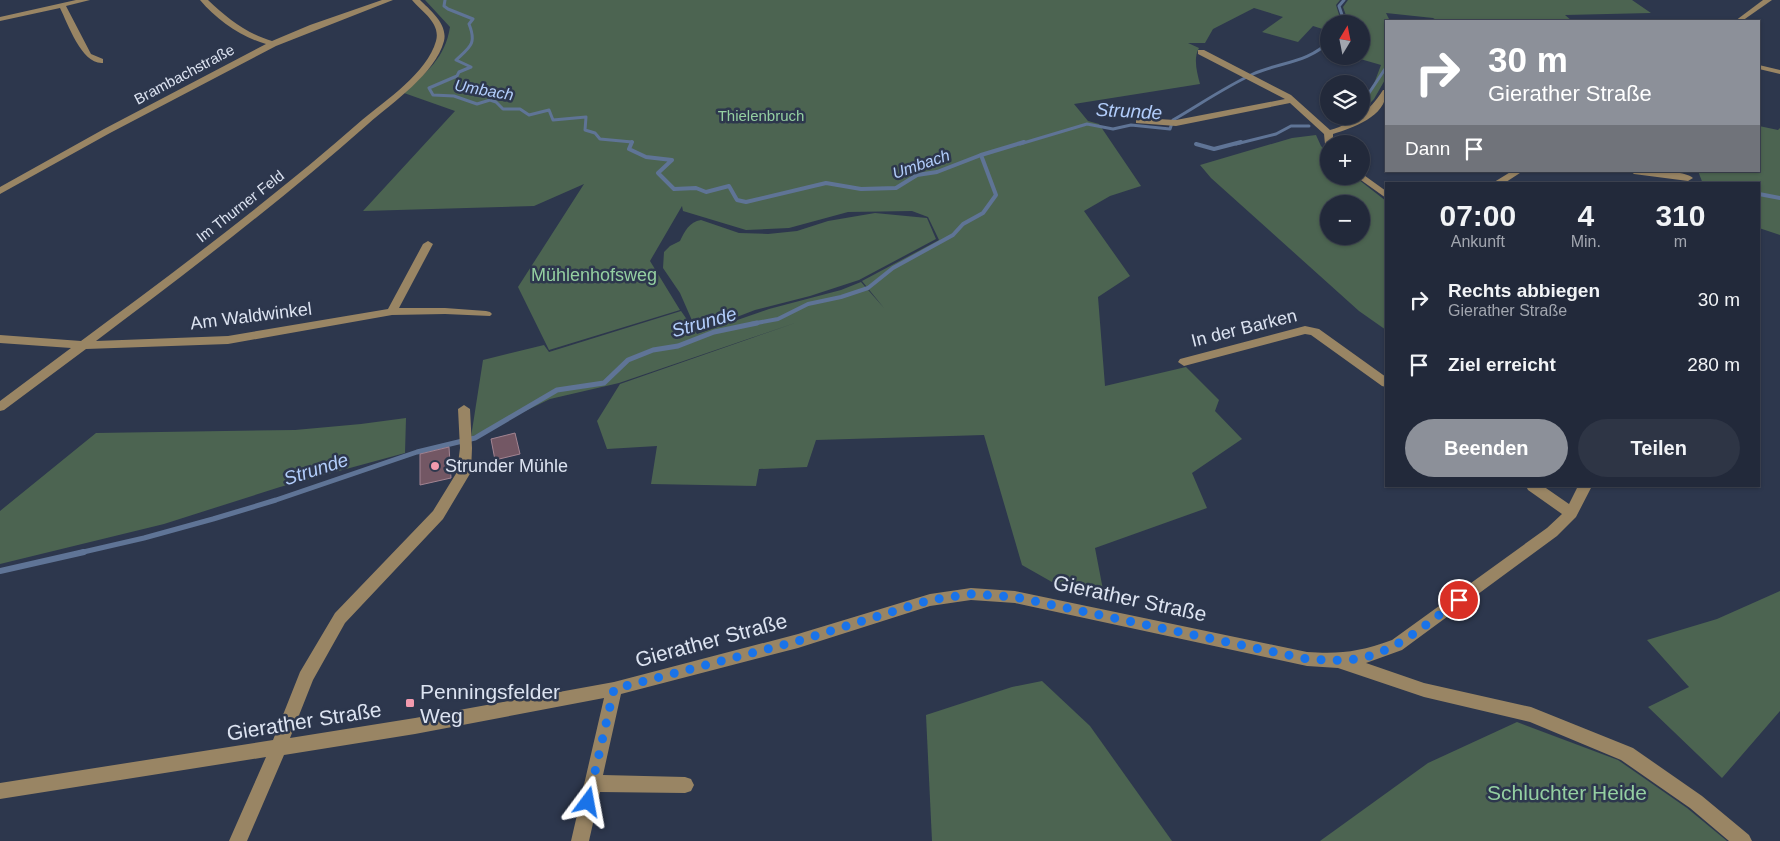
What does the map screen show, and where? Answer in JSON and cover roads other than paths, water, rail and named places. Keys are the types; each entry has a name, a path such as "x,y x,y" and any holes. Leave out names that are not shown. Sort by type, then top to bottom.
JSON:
{"street":[{"path":"0,19 86,0"},
{"path":"204,0 216,12 256,40 273,44"},
{"name":"Brambachstraße","path":"0,191 107,131 273,44 313,27 389,0"},
{"name":"Im Thurner Feld","path":"0,406 83,345 298,180 348,138 423,69 436,52 441,37 439,25 416,0"},
{"path":"1740,20 1769,3"},
{"path":"62,5 88,55 100,61"},
{"path":"1201,52 1292,100 1328,132 1328,135"},
{"path":"1760,67 1780,72"},
{"path":"1328,132 1347,128 1363,120 1378,105 1385,94"},
{"path":"1139,121 1172,124 1292,100"},
{"path":"1500,182 1517,172"},
{"path":"1642,172 1689,178"},
{"path":"1370,183 1385,194"},
{"path":"392,312 428,244"},
{"name":"Am Waldwinkel","path":"0,339 83,345 228,340 392,312 445,311 486,314"},
{"name":"In der Barken","path":"1184,362 1305,330 1315,332 1385,382"},
{"path":"238,841 306,677 340,618 438,515 464,472 466,442 464,409"},
{"path":"1533,487 1571,513"},
{"name":"Gierather Straße","path":"0,791 415,726 614,689 798,641 930,600 971,594 1015,597 1307,659 1336,660 1365,657 1397,645 1552,532 1571,513 1584,487"},
{"path":"1336,660 1424,690 1531,716 1627,754 1696,802 1743,841"},
{"path":"580,841 614,689"},
{"path":"593,783 685,785"}],"waterway":[{"name":"Umbach","path":"445,0 444,6 448,9 473,19 469,24 472,36 471,45 456,60 471,67 459,72 457,76 429,88 433,95 454,96 477,104 490,100 496,102 503,109 520,109 529,115 549,110 553,120 586,117 585,130 595,133 600,139 632,142"},
{"name":"Strunde","path":"1342,15 1339,6 1344,0"},
{"name":"Strunde","path":"1020,144 1087,124 1113,129 1131,125 1170,129 1173,120 1232,85 1262,70 1303,58 1320,49"},
{"path":"1370,92 1385,69"},
{"path":"1236,144 1276,134 1291,126 1309,126"},
{"name":"Umbach","path":"632,142 629,149 646,157 672,160 658,173 674,189 696,188 706,192 729,186 737,200 746,202 826,183 861,189 896,188 917,175 937,172 981,155"},
{"name":"Strunde","path":"981,155 1024,142"},
{"path":"1196,144 1214,149 1241,142"},
{"name":"Strunde","path":"751,324 778,319 808,304 841,297 868,288 893,268 953,235 963,224 983,213 996,195 981,155"},
{"path":"1760,194 1780,198"},
{"name":"Strunde","path":"79,553 213,519 276,500 417,452 475,438 557,390 604,383 628,360 653,350 678,346 714,332 757,323"},
{"name":"Strunde","path":"0,571 84,552"}],"place":[{"name":"Strunder Mühle","path":"435,466"},
{"name":"Penningsfelder Weg","path":"410,703"}],"park label":[{"name":"Thielenbruch","path":"761,115"},
{"name":"Mühlenhofsweg","path":"594,275"},
{"name":"Schluchter Heide","path":"1567,792"}]}
